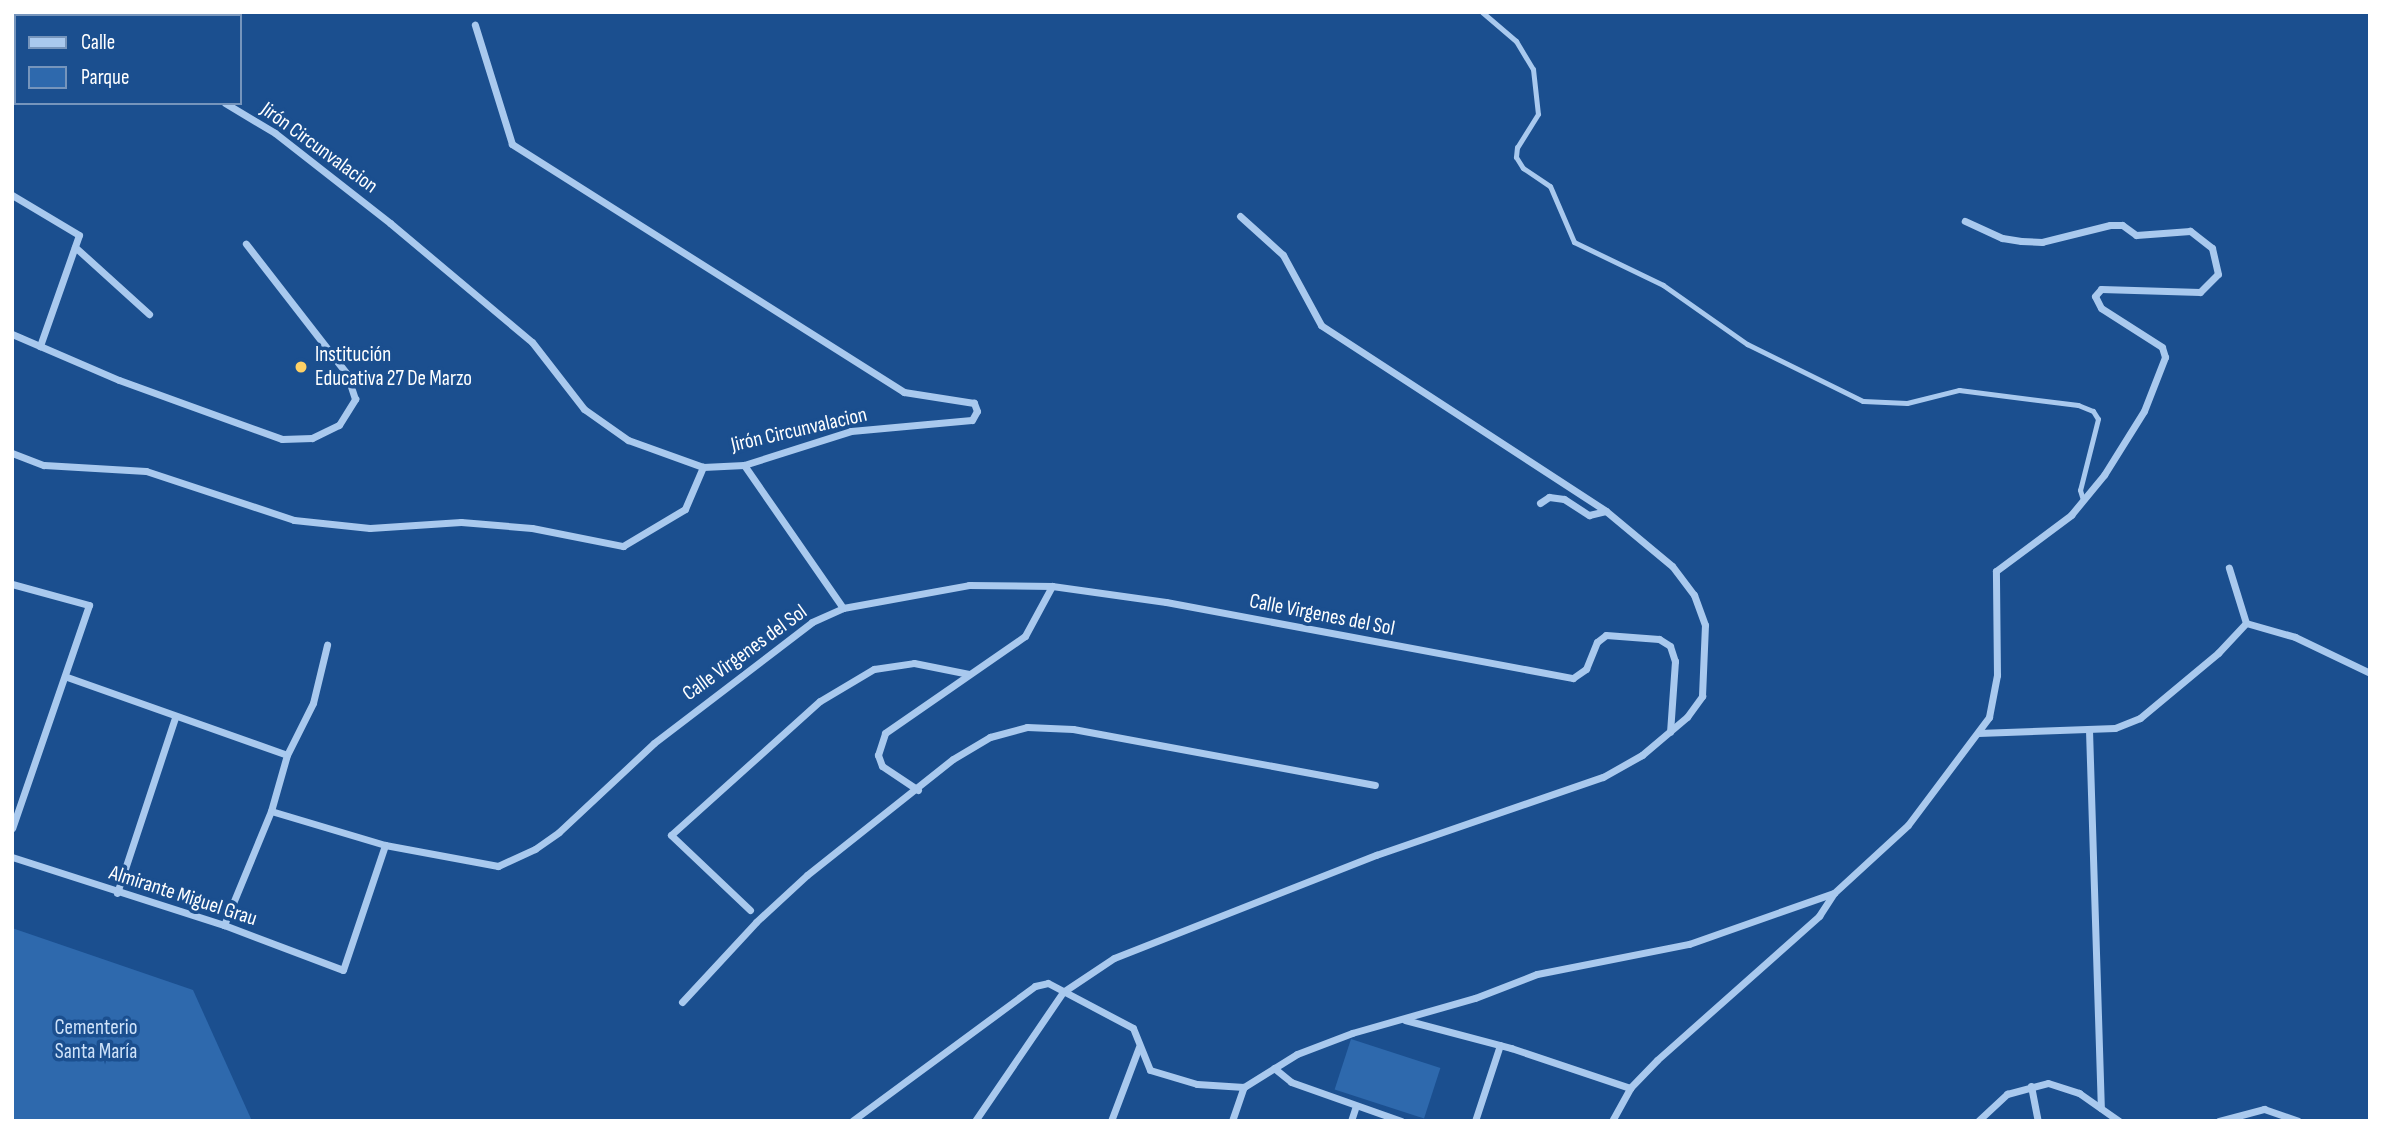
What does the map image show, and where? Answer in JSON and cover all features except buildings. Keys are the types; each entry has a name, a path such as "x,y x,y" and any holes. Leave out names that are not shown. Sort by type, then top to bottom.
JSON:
{"street":[{"name":"Jirón Circunvalacion","path":"228,105 307,157 532,342 557,378 602,425 639,445 703,467 744,465 851,431 960,424 972,420 977,411 974,402 904,392 512,144 475,25"},
{"path":"12,195 79,235 40,346"},
{"path":"975,1121 1063,992 1114,958 1376,855 1603,777 1642,755 1670,732 1702,696 1705,625 1694,595 1672,566 1606,511 1321,325 1283,255 1240,216"},
{"path":"1612,1121 1630,1088 1819,916 1834,893 1908,824 1990,717 1997,675 1996,571 2071,514 2083,500 2144,411 2165,357 2162,347 2101,308 2095,296 2101,289 2200,292 2218,274 2212,248 2190,231 2136,235 2122,225 2110,225 2042,242 2002,238 1965,221"},
{"path":"12,334 282,439 312,439 339,425 355,399 347,374 246,244"},
{"path":"75,247 149,313"},
{"path":"12,453 44,465 146,471 294,520 370,528 461,522 532,528 623,546 685,509 703,467"},
{"path":"744,465 843,608"},
{"path":"1540,503 1557,498 1589,515 1606,511"},
{"path":"2229,568 2246,623"},
{"path":"12,584 89,605 67,677 12,828"},
{"name":"Calle Virgenes del Sol","path":"271,811 385,845 498,866 535,849 654,743 812,622 843,608 969,585 1052,586 1166,602 1507,668 1573,678 1580,675 1597,642 1605,635 1659,639 1670,646 1675,661 1670,732"},
{"path":"918,790 882,766 878,755 885,733 1026,636 1052,586"},
{"path":"1978,733 2115,728 2140,718 2218,653 2246,623"},
{"path":"2246,623 2295,637 2370,673"},
{"path":"224,925 271,811 287,755 313,703 327,645"},
{"path":"750,910 671,835 820,701 874,669 914,663 969,674"},
{"path":"67,677 175,718 287,755"},
{"path":"117,893 175,718"},
{"path":"682,1002 756,922 807,875 918,790 953,759 990,737 1027,727 1073,729 1375,785"},
{"path":"2089,730 2101,1108"},
{"name":"Almirante Miguel Grau","path":"12,857 117,893 224,925 343,970 385,845"},
{"path":"852,1121 1035,986 1048,983 1133,1028 1150,1070 1197,1084 1244,1087 1297,1054 1352,1033 1404,1019 1537,974 1689,944 1834,893"},
{"path":"1404,1019 1500,1045 1630,1088"},
{"path":"1475,1121 1500,1045"},
{"path":"1111,1121 1139,1047"},
{"path":"1274,1068 1292,1082 1401,1121"},
{"path":"1978,1121 2007,1094 2048,1083 2079,1093 2119,1121"},
{"path":"2031,1086 2038,1121"},
{"path":"1231,1121 1244,1087"},
{"path":"1352,1121 1356,1106"},
{"path":"2219,1121 2264,1109 2298,1121"}],"lane":[{"path":"1482,12 1516,41 1533,69 1538,114 1517,147 1516,157 1523,168 1550,186 1574,242 1662,285 1747,344 1863,401 1907,403 1959,390 2078,405 2093,411 2098,419 2080,490 2083,500"}],"green space":[{"name":"Cementerio Santa María","path":"12,928 193,990 252,1121 12,1121"},
{"path":"1351,1039 1440,1068 1424,1118 1335,1089"}],"place":[{"name":"Institución Educativa 27 De Marzo","path":"301,367"}]}
